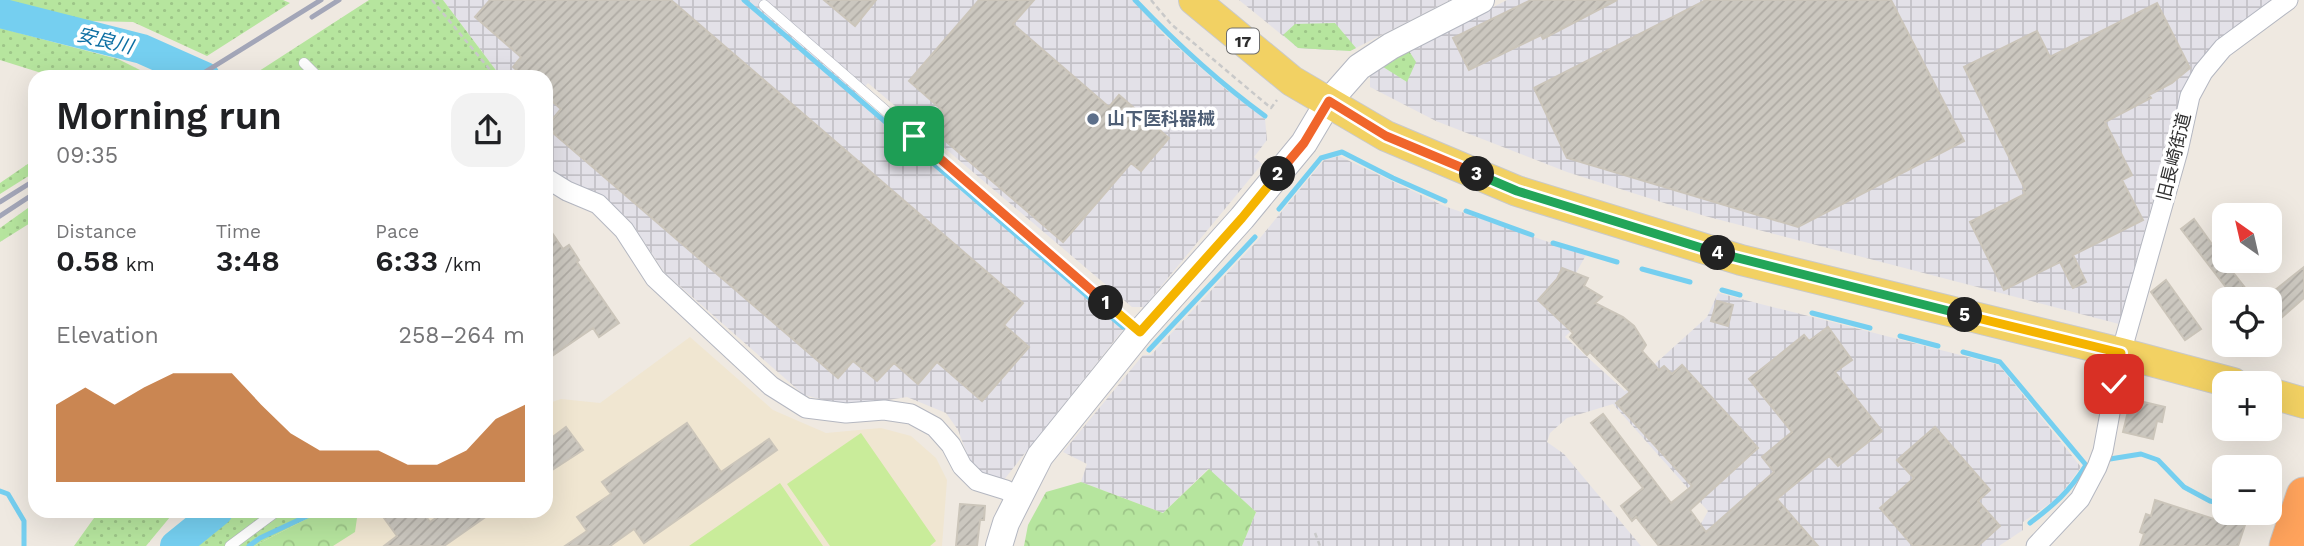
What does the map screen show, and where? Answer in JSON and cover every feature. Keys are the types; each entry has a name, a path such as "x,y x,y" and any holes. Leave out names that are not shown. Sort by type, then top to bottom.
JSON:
{"highway":[{"path":"2287,546 2304,495"}],"main road":[{"name":"17","path":"1194,0 1292,81 1386,136 1517,191 1741,260 2212,377"},
{"path":"2282,397 2304,403"}],"street":[{"path":"999,546 1006,523 1040,456 1140,332 1269,186 1304,143 1329,101 1359,67 1391,46 1480,0"},
{"name":"旧長崎街道","path":"2036,546 2080,499 2103,451 2121,353 2178,151 2190,96 2203,72 2223,48 2288,0"},
{"path":"553,182 598,204 624,230 655,278 771,386 806,408 846,413 884,410 911,414 935,427 951,445 962,467 977,481 1006,490 1019,498"}],"lane":[{"path":"764,5 1140,332"},
{"path":"304,63 311,70"},
{"path":"230,546 268,518"}],"path":[{"path":"432,0 490,70"},
{"path":"1151,0 1171,24 1271,108 1292,81"},
{"path":"1315,533 1320,546"}],"shaded area":[{"path":"443,0 1133,0 1165,36 1219,84 1265,119 1267,140 1254,157 1262,164 1144,307 1132,307 868,83 857,95 1126,326 1003,481 984,475 972,467 958,430 946,413 907,397 848,406 804,395 665,273 631,222 607,199 553,172 553,70 496,70"},
{"path":"1239,0 1450,0 1350,51 1298,48"},
{"path":"1507,0 2274,0 2222,38 2199,61 2183,92 2119,324 1705,216 1567,172 1436,121 1370,87 1370,71"},
{"path":"1339,156 1444,206 1586,255 1565,293 1591,311 1565,337 1625,391 1707,317 1718,293 1999,365 2081,467 2059,497 2023,522 2023,530 1999,546 1713,546 1698,529 1708,511 1613,404 1567,418 1550,433 1547,442 1564,454 1641,546 1242,546 1256,512 1208,469 1163,513 1081,482 1087,464 1063,452 1143,355 1151,355 1260,238 1324,160"},
{"path":"690,337 773,410 826,433 881,428 911,436 936,458 947,480 942,546 254,546 308,518 553,518 553,402 561,399 600,403"}],"green space":[{"path":"5,0 283,0 290,3 207,56 133,22 88,21"},
{"path":"369,0 443,0 496,70 261,70"},
{"path":"1335,23 1356,48 1350,51 1298,48 1283,35 1295,24"},
{"path":"0,28 118,59 140,70 32,70 0,60"},
{"path":"1409,51 1416,62 1407,82 1380,65"},
{"path":"28,164 28,176 0,194 0,183"},
{"path":"28,208 28,224 0,242 0,228"},
{"path":"861,433 936,541 930,546 830,546 787,484"},
{"path":"1209,469 1256,512 1242,546 1024,546 1028,525 1046,492 1081,482 1163,513"},
{"path":"780,483 823,546 689,546"},
{"path":"94,518 169,518 146,546 74,546"},
{"path":"226,518 308,518 254,546 198,546"},
{"path":"308,518 357,518 355,532 333,546 254,546"}],"building":[{"path":"490,0 671,0 1023,303 1004,325 1029,347 982,401 937,362 918,384 894,363 877,381 853,361 838,378 553,133 553,119 561,109 553,102 553,70 516,70 513,67 521,57 475,17"},
{"path":"824,0 876,0 855,26"},
{"path":"979,0 1034,0 1013,24 1109,107 1119,95 1169,138 1141,171 1131,163 1063,242 928,126 942,110 909,81"},
{"path":"1531,0 1617,0 1543,39 1541,35 1469,70 1453,38"},
{"path":"1706,0 1891,0 1964,141 1798,227 1567,158 1534,88"},
{"path":"2157,3 2190,68 2172,83 2149,95 2151,98 2105,122 2132,175 2122,180 2143,220 2073,255 2086,282 2073,288 2060,262 2004,290 1970,222 2025,194 2025,189 1964,67 2037,31 2050,57"},
{"path":"2194,219 2212,244 2212,269 2181,229"},
{"path":"553,234 563,249 569,245 579,260 577,262 619,323 599,337 593,328 553,355"},
{"path":"2304,267 2304,298 2282,317 2282,287 2279,287"},
{"path":"1562,268 1588,278 1584,286 1602,297 1595,303 1623,317 1634,326 1646,345 1642,351 1659,370 1664,366 1672,374 1682,365 1758,448 1690,510 1706,532 1774,472 1762,457 1792,432 1749,379 1804,335 1809,341 1828,327 1852,360 1835,372 1882,431 1838,466 1829,456 1777,499 1818,546 1659,546 1636,517 1632,521 1621,506 1643,488 1591,423 1603,414 1671,503 1692,486 1616,403 1630,392 1590,352 1587,355 1570,337 1573,333 1538,300 1557,279"},
{"path":"2215,273 2233,273 2245,287 2226,287"},
{"path":"2166,280 2201,329 2185,340 2151,292"},
{"path":"1717,301 1733,305 1728,326 1711,321"},
{"path":"2131,399 2165,407 2162,422 2157,421 2153,439 2123,432"},
{"path":"687,423 721,472 769,439 777,450 644,543 634,529 610,546 565,546 587,531 577,517 611,494 602,482"},
{"path":"566,427 583,450 553,469 553,437"},
{"path":"1935,427 1990,490 1978,501 2000,526 1978,546 1913,546 1880,508 1914,478 1897,460"},
{"path":"2155,500 2212,518 2212,525 2245,525 2238,546 2140,546 2144,534 2140,532 2146,514 2151,516"},
{"path":"960,504 985,506 984,520 980,520 977,546 956,546"},
{"path":"384,518 427,518 430,522 436,518 484,518 444,546 384,546 397,536"}],"waterway":[{"path":"744,0 1123,327"},
{"path":"1135,0 1197,61 1265,116"},
{"name":"安良川","path":"0,13 142,49 189,70"},
{"path":"1279,209 1321,158 1342,152 1445,201"},
{"path":"1466,211 1532,235"},
{"path":"1149,350 1255,237"},
{"path":"1553,243 1617,262"},
{"path":"1642,269 1690,282"},
{"path":"1722,290 1740,295"},
{"path":"1812,313 1870,328"},
{"path":"1900,336 1938,346"},
{"path":"1963,352 2000,362 2086,465 2061,497 2030,523"},
{"path":"2110,459 2141,454 2158,460 2184,487 2212,501"},
{"path":"0,491 8,494 24,521 24,546"},
{"name":"安良川","path":"175,546 209,518"},
{"path":"249,546 303,518"}],"railway":[{"path":"208,70 321,0"},
{"path":"312,17 339,0"},
{"path":"0,202 28,184"},
{"path":"0,216 28,198"}],"place":[{"name":"山下医科器械","path":"1093,119"}],"route":[{"path":"914,136 1140,332 1242,218 1304,143 1329,101 1386,136 1517,191 1741,260 2121,353 2114,384"}]}
